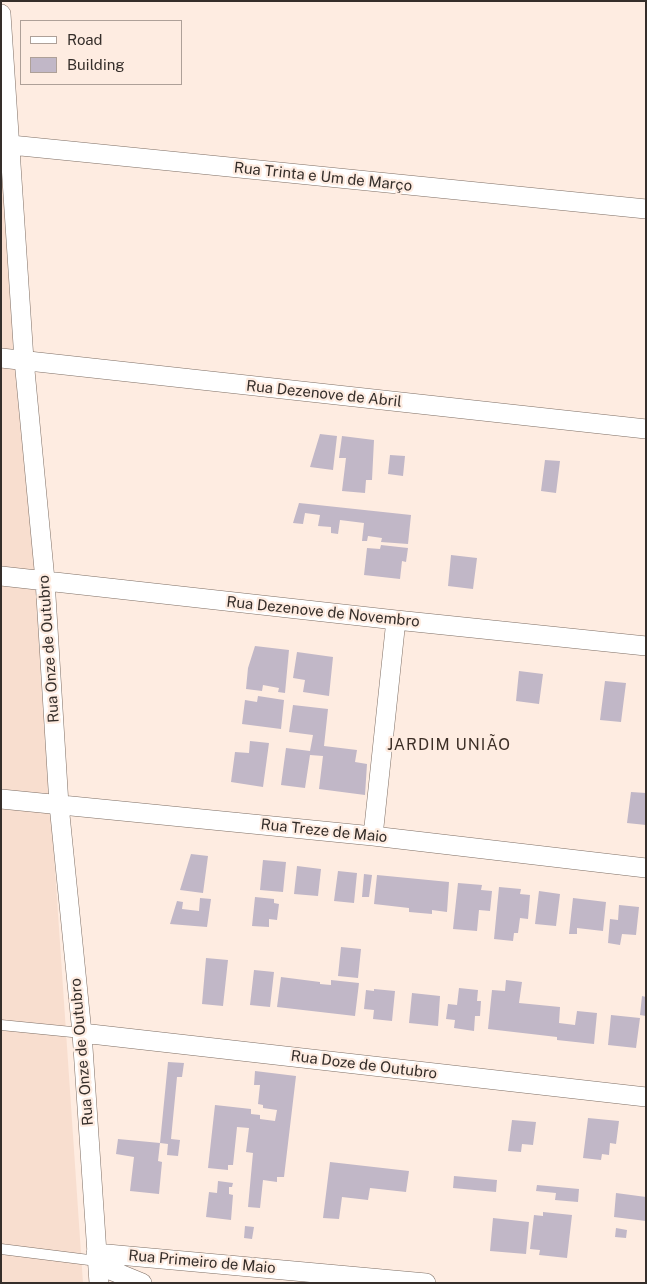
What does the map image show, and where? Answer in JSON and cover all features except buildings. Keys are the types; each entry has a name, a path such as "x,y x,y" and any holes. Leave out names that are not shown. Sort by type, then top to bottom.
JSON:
{"street":[{"name":"Rua Onze de Outubro","path":"1,14 5,145 44,580 59,805 82,1033 98,1265"},
{"name":"Rua Trinta e Um de Março","path":"5,145 646,209"},
{"name":"Rua Dezenove de Abril","path":"1,358 646,429"},
{"name":"Rua Dezenove de Novembro","path":"1,576 646,646"},
{"path":"373,836 396,620"},
{"name":"Rua Treze de Maio","path":"1,799 373,836 646,868"},
{"name":"Rua Doze de Outubro","path":"82,1033 646,1097"},
{"path":"98,1265 142,1283"},
{"name":"Rua Primeiro de Maio","path":"98,1265 426,1283"}],"lane":[{"path":"1,1025 82,1033"},
{"path":"1,1250 98,1265"}],"shaded area":[{"path":"1,79 6,145 83,1283 1,1283"}],"district":[{"name":"JARDIM UNIÃO","path":"449,745"}]}
